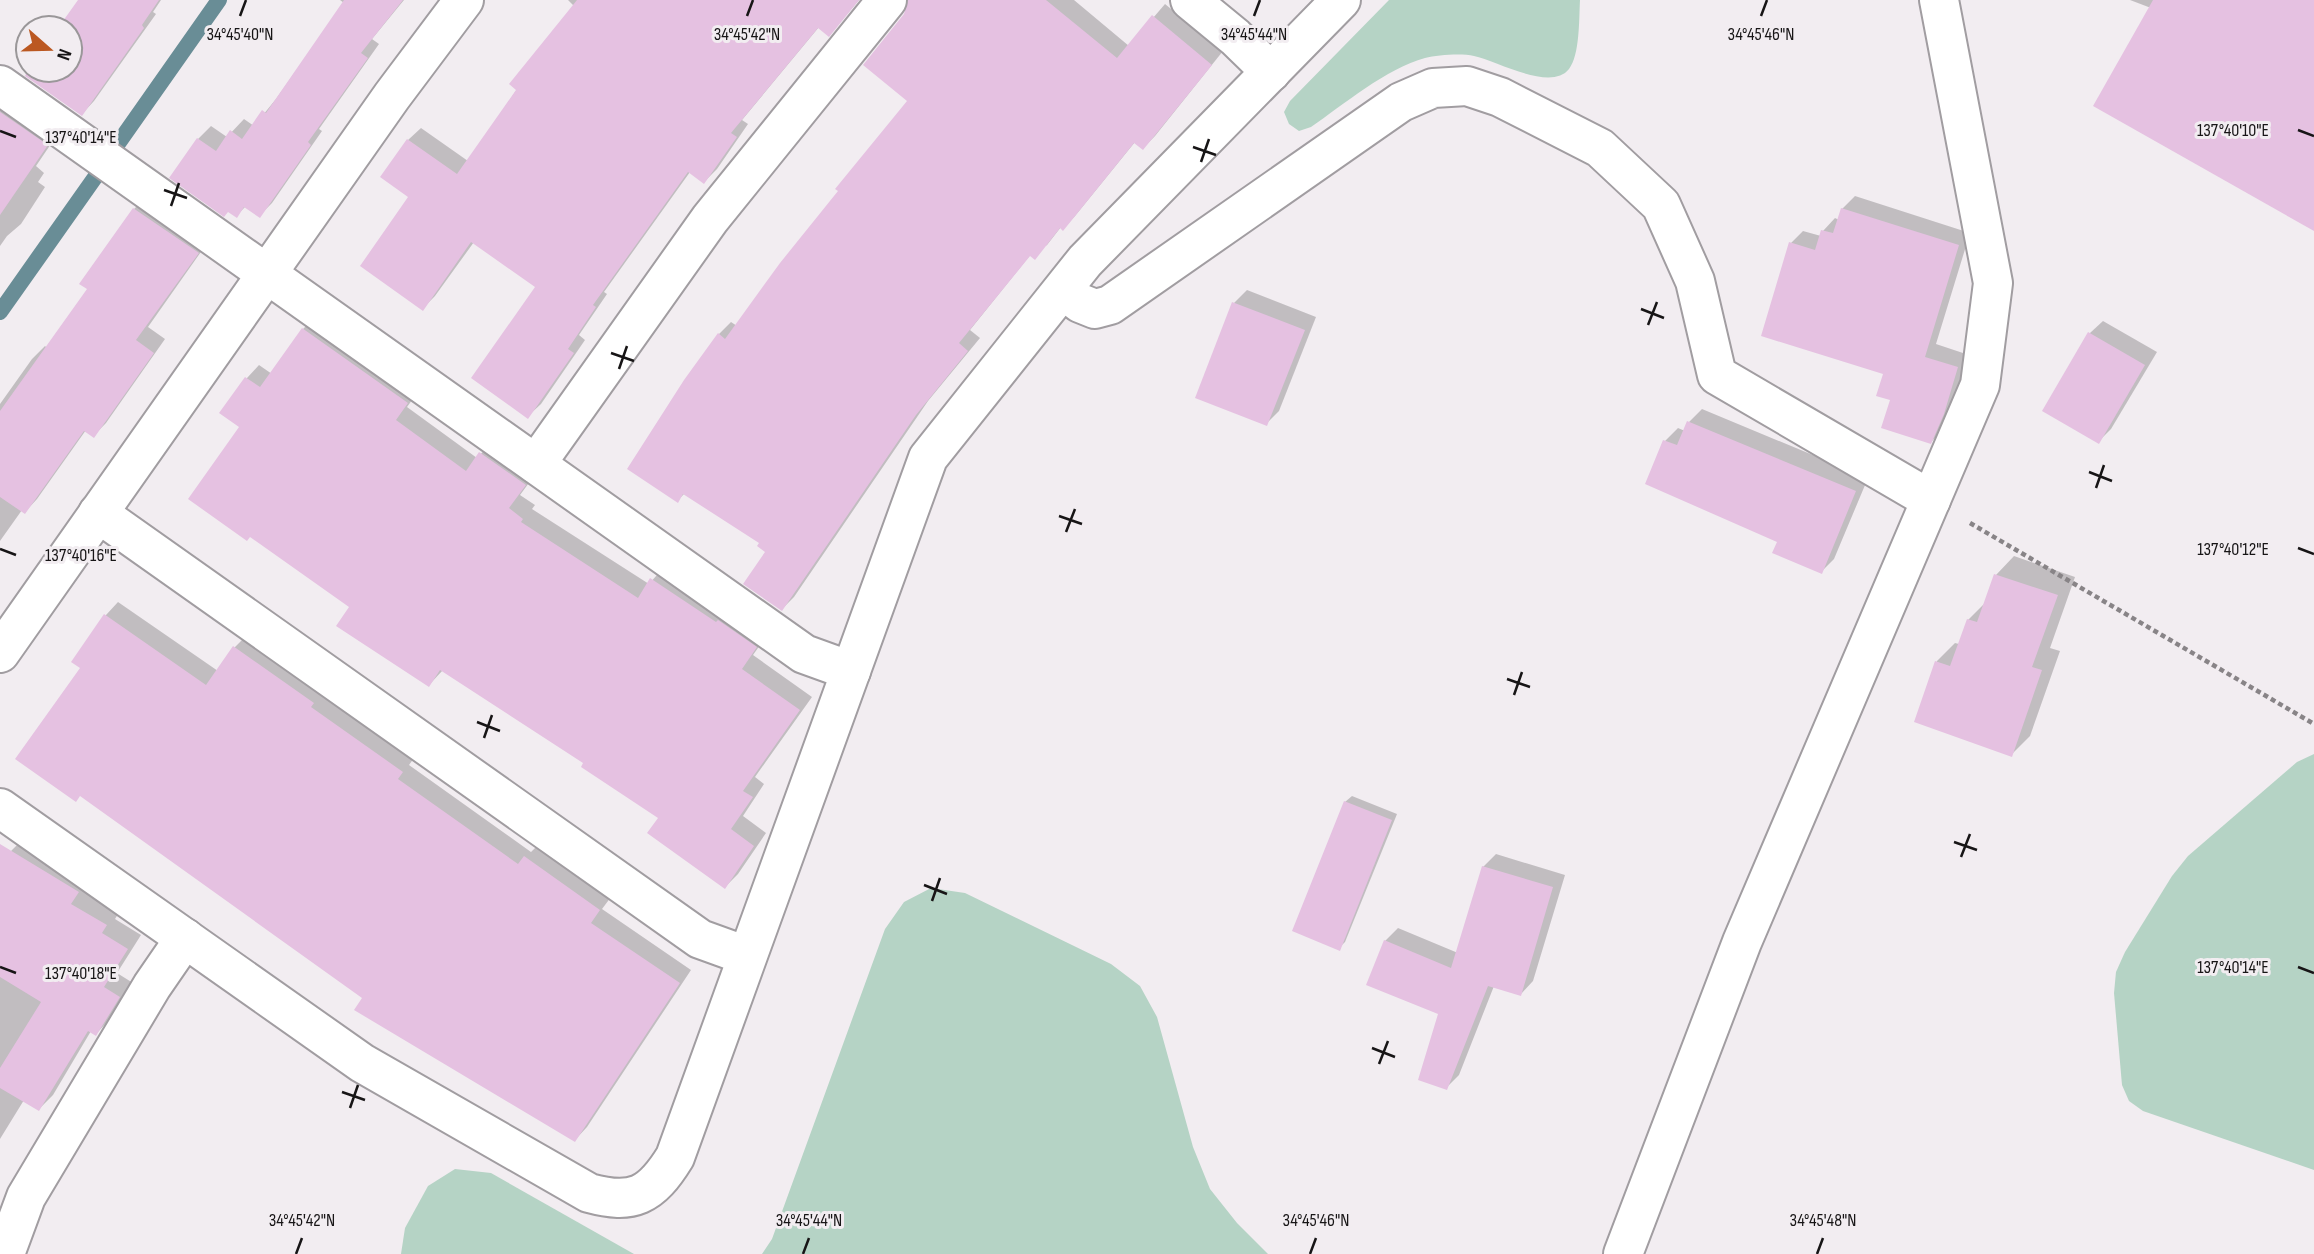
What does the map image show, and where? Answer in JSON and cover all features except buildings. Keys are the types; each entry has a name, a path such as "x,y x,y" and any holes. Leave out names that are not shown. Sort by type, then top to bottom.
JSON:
{"street":[{"path":"0,653 413,66 464,0"},
{"path":"536,464 710,219 887,0"},
{"path":"1190,0 1235,37 1271,72"},
{"path":"0,808 362,1063 589,1193 614,1200 640,1195 661,1180 675,1157 929,458 1085,261 1341,0"},
{"path":"1623,1254 1742,942 1980,385 1993,283 1939,0"},
{"path":"0,85 804,654 851,671"},
{"path":"1063,289 1080,303 1095,309 1110,304 1401,102 1433,88 1467,86 1500,97 1600,148 1661,205 1695,281 1717,375 1931,500"},
{"path":"98,513 701,939 747,956"},
{"path":"5,1254 26,1197 152,986 185,939"}],"path":[{"path":"1931,500 2314,724"}],"green space":[{"path":"1389,0 1580,0 1573,63 1561,75 1550,77 1523,73 1469,55 1425,58 1381,78 1311,127 1299,131 1289,124 1284,112 1290,101"},
{"path":"2314,754 2314,1170 2143,1111 2129,1101 2122,1085 2114,993 2116,972 2125,952 2172,876 2188,856 2297,762"},
{"path":"931,888 965,893 1111,964 1140,986 1157,1017 1193,1147 1210,1189 1237,1223 1268,1254 762,1254 772,1239 885,929 904,902"},
{"path":"455,1169 491,1173 634,1254 401,1254 405,1228 428,1186"}],"waterway":[{"path":"117,145 219,0"},
{"path":"0,312 96,176"}]}
